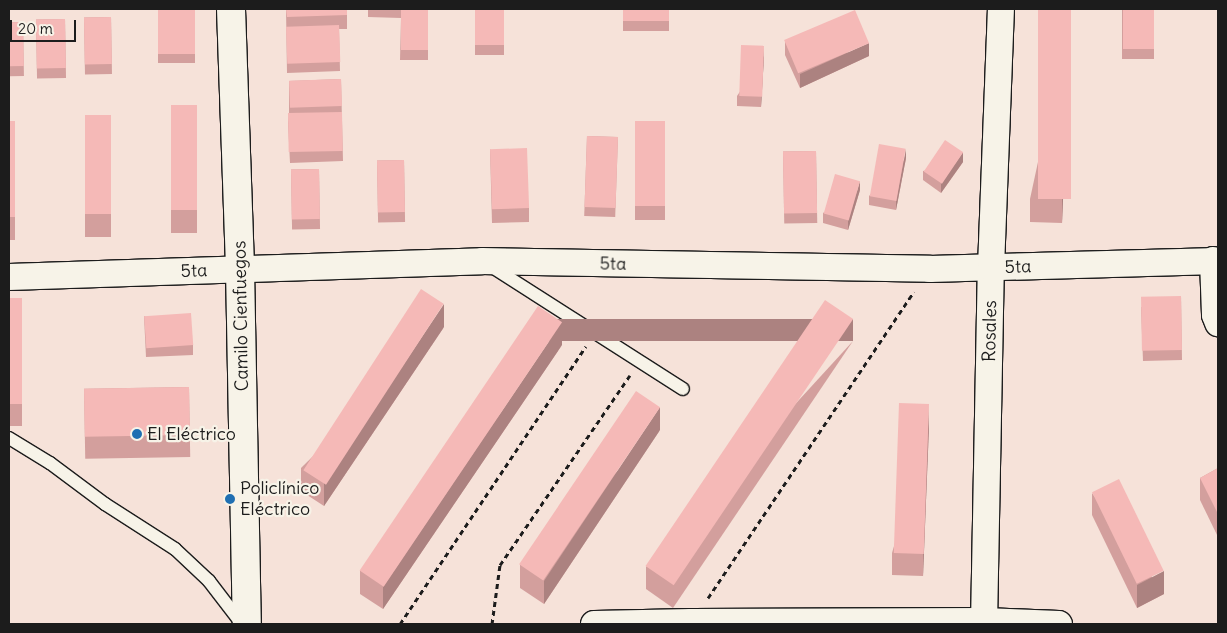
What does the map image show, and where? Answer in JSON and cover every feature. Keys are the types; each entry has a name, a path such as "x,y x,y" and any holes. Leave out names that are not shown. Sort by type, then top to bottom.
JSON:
{"street":[{"name":"Camilo Cienfuegos","path":"231,9 240,269 247,624"},
{"name":"Rosales","path":"984,623 992,268 1001,9"},
{"name":"5ta","path":"9,277 482,261 930,269 1216,261"},
{"path":"1216,261 1215,315 1218,324"},
{"path":"594,624 691,622 1059,624"}],"lane":[{"path":"482,261 683,389"},
{"path":"9,438 50,463 105,504 175,549 209,581 242,624"}],"path":[{"path":"691,622 930,269"},
{"path":"400,624 594,334"},
{"path":"492,624 500,565 639,362"}],"building":[{"path":"158,9 195,9 195,54 158,54"},
{"path":"286,9 347,9 347,15 287,17"},
{"path":"401,9 428,9 428,50 401,50"},
{"path":"475,9 504,9 504,45 475,45"},
{"path":"623,9 669,9 669,21 623,21"},
{"path":"1038,9 1071,9 1071,199 1038,199"},
{"path":"1123,9 1154,9 1154,49 1123,49"},
{"path":"855,10 869,43 798,73 784,40"},
{"path":"84,17 111,17 112,64 85,64"},
{"path":"65,19 66,68 37,68 36,20"},
{"path":"9,22 23,22 24,66 10,66"},
{"path":"339,25 340,62 287,64 286,27"},
{"path":"741,45 764,46 762,97 739,96"},
{"path":"341,79 342,106 290,108 289,81"},
{"path":"171,105 197,105 197,210 171,210"},
{"path":"342,112 343,151 289,152 288,113"},
{"path":"85,115 111,115 111,214 85,214"},
{"path":"9,121 15,121 15,217 9,217"},
{"path":"635,121 665,121 665,206 635,206"},
{"path":"587,136 618,137 616,208 585,207"},
{"path":"945,140 963,152 942,184 924,172"},
{"path":"879,144 906,149 896,201 870,196"},
{"path":"527,148 529,208 492,209 490,149"},
{"path":"816,151 817,213 784,214 783,152"},
{"path":"377,160 404,160 405,212 378,212"},
{"path":"291,169 319,169 320,219 292,219"},
{"path":"835,174 860,181 849,221 824,213"},
{"path":"421,289 444,304 326,485 303,470"},
{"path":"1181,296 1182,350 1142,351 1141,297"},
{"path":"9,298 22,298 22,404 9,404"},
{"path":"825,300 853,319 674,585 645,566"},
{"path":"538,306 562,322 384,587 360,570"},
{"path":"191,313 193,345 146,348 144,316"},
{"path":"189,387 190,435 85,437 84,389"},
{"path":"636,391 660,407 543,580 519,564"},
{"path":"899,403 929,404 924,554 894,553"},
{"path":"1218,468 1218,514 1200,478"},
{"path":"1119,479 1164,571 1137,584 1092,492"}],"place":[{"name":"El Eléctrico","path":"137,434"},
{"name":"Policlínico Eléctrico","path":"230,499"}]}
